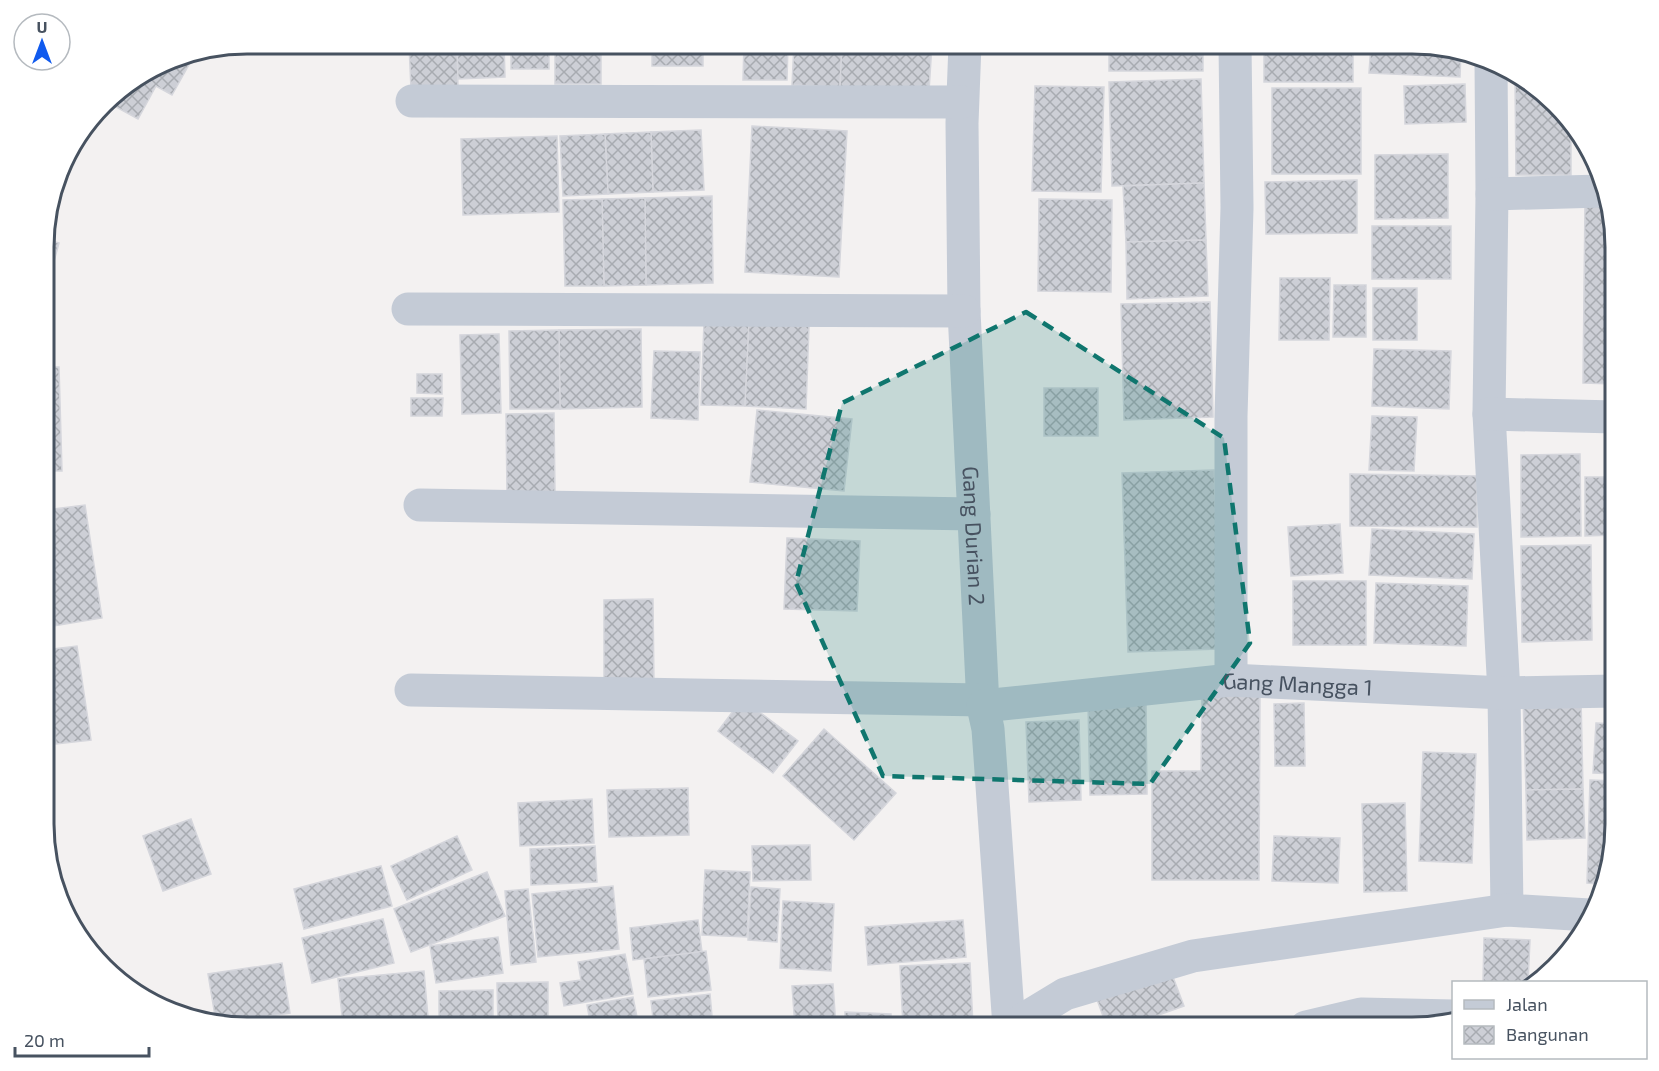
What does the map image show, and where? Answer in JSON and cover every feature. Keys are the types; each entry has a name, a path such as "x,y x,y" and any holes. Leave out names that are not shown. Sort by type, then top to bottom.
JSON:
{"street":[{"name":"Gang Durian 2","path":"964,54 964,311 983,703 988,729 1009,1017"},
{"path":"1231,680 1231,416 1237,208 1235,54"},
{"path":"1491,71 1489,414 1504,693 1507,910"},
{"path":"412,101 962,102"},
{"path":"1492,194 1596,191"},
{"path":"408,309 964,311"},
{"path":"1489,414 1605,417"},
{"path":"420,505 974,514"},
{"name":"Gang Mangga 1","path":"411,690 983,703 1231,680 1504,693 1605,691"},
{"path":"1027,1017 1065,994 1193,956 1507,910 1582,915"},
{"path":"1348,1017 1361,1014 1434,1016"}],"highlighted area":[{"path":"1026,312 1224,438 1250,643 1150,784 883,776 796,583 842,403"}],"building":[{"path":"409,54 457,54 458,88 411,89"},
{"path":"457,54 504,54 505,77 458,79"},
{"path":"511,54 549,54 549,69 511,69"},
{"path":"555,54 601,54 601,84 555,84"},
{"path":"652,54 703,54 703,66 652,66"},
{"path":"744,54 788,54 787,80 743,80"},
{"path":"794,54 842,54 840,87 792,85"},
{"path":"842,54 931,54 929,91 840,87"},
{"path":"1109,54 1203,54 1203,71 1109,71"},
{"path":"1264,54 1353,54 1353,82 1264,82"},
{"path":"1370,54 1412,54 1461,61 1460,77 1369,73"},
{"path":"190,63 172,95 156,86 138,119 115,106 150,80"},
{"path":"1201,79 1204,183 1112,186 1109,82"},
{"path":"1465,84 1466,122 1405,124 1404,86"},
{"path":"1515,84 1549,110 1571,138 1571,175 1516,175"},
{"path":"1035,86 1104,87 1101,192 1032,191"},
{"path":"1272,88 1361,88 1361,174 1272,174"},
{"path":"752,126 847,131 839,277 745,272"},
{"path":"701,130 704,190 653,192 651,132"},
{"path":"651,132 653,192 608,194 605,134"},
{"path":"605,134 608,194 563,196 560,136"},
{"path":"557,136 559,212 463,215 461,139"},
{"path":"1448,154 1448,218 1375,219 1375,155"},
{"path":"1357,180 1357,233 1266,234 1265,182"},
{"path":"1204,183 1206,240 1126,242 1123,186"},
{"path":"712,196 713,283 646,285 645,198"},
{"path":"645,198 646,285 604,286 602,199"},
{"path":"602,199 604,286 565,286 563,200"},
{"path":"1039,199 1112,200 1111,292 1038,291"},
{"path":"1585,201 1599,201 1605,234 1605,384 1583,383"},
{"path":"1372,226 1451,226 1451,279 1372,279"},
{"path":"1206,240 1208,296 1127,299 1126,242"},
{"path":"54,242 59,243 54,261"},
{"path":"1280,278 1330,278 1329,340 1279,340"},
{"path":"1334,285 1366,285 1366,337 1333,337"},
{"path":"1373,288 1417,288 1417,340 1373,340"},
{"path":"1210,302 1213,417 1124,420 1121,304"},
{"path":"704,322 749,323 745,406 701,405"},
{"path":"749,323 809,326 806,409 745,406"},
{"path":"641,329 642,407 560,409 559,330"},
{"path":"559,330 560,409 510,409 509,331"},
{"path":"499,334 501,413 462,414 460,335"},
{"path":"1374,349 1451,351 1449,409 1372,406"},
{"path":"654,351 700,352 698,420 651,418"},
{"path":"54,367 59,367 62,471 54,471"},
{"path":"417,374 442,374 442,394 417,393"},
{"path":"1044,388 1098,388 1098,436 1044,436"},
{"path":"411,398 443,398 442,416 411,416"},
{"path":"757,410 852,419 844,491 750,482"},
{"path":"554,413 555,493 507,494 506,414"},
{"path":"1372,416 1417,417 1414,471 1369,470"},
{"path":"1580,454 1581,536 1521,537 1521,455"},
{"path":"1214,470 1220,649 1128,652 1122,473"},
{"path":"1350,474 1477,476 1477,527 1350,526"},
{"path":"1585,477 1605,477 1605,535 1585,536"},
{"path":"85,505 102,618 54,626 54,528 56,528 54,509"},
{"path":"1340,524 1343,573 1291,576 1288,527"},
{"path":"1372,529 1474,534 1472,579 1369,575"},
{"path":"787,538 860,541 857,611 784,609"},
{"path":"1591,545 1592,640 1522,642 1521,546"},
{"path":"1293,581 1366,581 1366,645 1293,645"},
{"path":"1376,583 1468,586 1466,646 1374,643"},
{"path":"653,599 654,686 604,686 604,600"},
{"path":"77,646 91,740 56,744 54,649"},
{"path":"1202,691 1260,691 1259,880 1152,880 1152,771 1201,771"},
{"path":"1581,697 1583,789 1526,790 1523,698"},
{"path":"742,699 798,741 773,773 718,731"},
{"path":"1146,703 1147,794 1090,795 1088,704"},
{"path":"1304,703 1305,766 1275,766 1274,704"},
{"path":"1079,720 1081,800 1029,802 1026,722"},
{"path":"1596,723 1605,723 1605,774 1593,773"},
{"path":"824,729 896,793 854,840 783,776"},
{"path":"1423,752 1476,754 1472,863 1419,861"},
{"path":"1590,780 1605,781 1605,837 1601,862 1596,884 1587,883"},
{"path":"688,788 689,835 609,837 607,790"},
{"path":"1583,789 1585,838 1527,840 1526,790"},
{"path":"592,799 594,843 520,846 518,803"},
{"path":"1405,803 1407,891 1364,892 1362,804"},
{"path":"191,819 211,874 163,891 143,836"},
{"path":"457,836 472,870 407,900 391,866"},
{"path":"1274,836 1340,838 1338,883 1272,881"},
{"path":"810,845 811,880 753,881 752,846"},
{"path":"595,846 597,882 531,885 530,849"},
{"path":"381,866 392,906 304,929 294,889"},
{"path":"705,870 750,872 747,937 702,935"},
{"path":"487,872 505,916 411,952 394,909"},
{"path":"613,886 619,949 538,957 532,894"},
{"path":"751,887 780,889 777,942 748,940"},
{"path":"528,889 536,962 511,965 505,891"},
{"path":"783,901 834,904 831,971 780,968"},
{"path":"383,919 394,963 312,983 302,938"},
{"path":"698,920 702,952 633,960 630,928"},
{"path":"963,920 966,957 868,965 865,927"},
{"path":"498,937 503,973 436,983 430,946"},
{"path":"1484,938 1530,940 1528,978 1524,981 1483,981"},
{"path":"706,951 711,990 648,997 644,959"},
{"path":"625,954 633,994 564,1006 560,983 581,980 578,962"},
{"path":"282,963 290,1013 262,1017 234,1017 215,1014 208,974"},
{"path":"970,963 973,1017 903,1017 900,966"},
{"path":"1170,969 1184,1006 1153,1017 1103,1017 1096,997"},
{"path":"424,971 428,1017 342,1017 338,979"},
{"path":"548,982 548,1017 498,1017 497,983"},
{"path":"833,984 835,1017 794,1017 792,986"},
{"path":"493,990 493,1017 439,1017 439,991"},
{"path":"710,994 712,1017 653,1017 651,1001"},
{"path":"633,997 637,1017 589,1017 587,1005"},
{"path":"845,1012 891,1014 891,1017 845,1017"}]}
